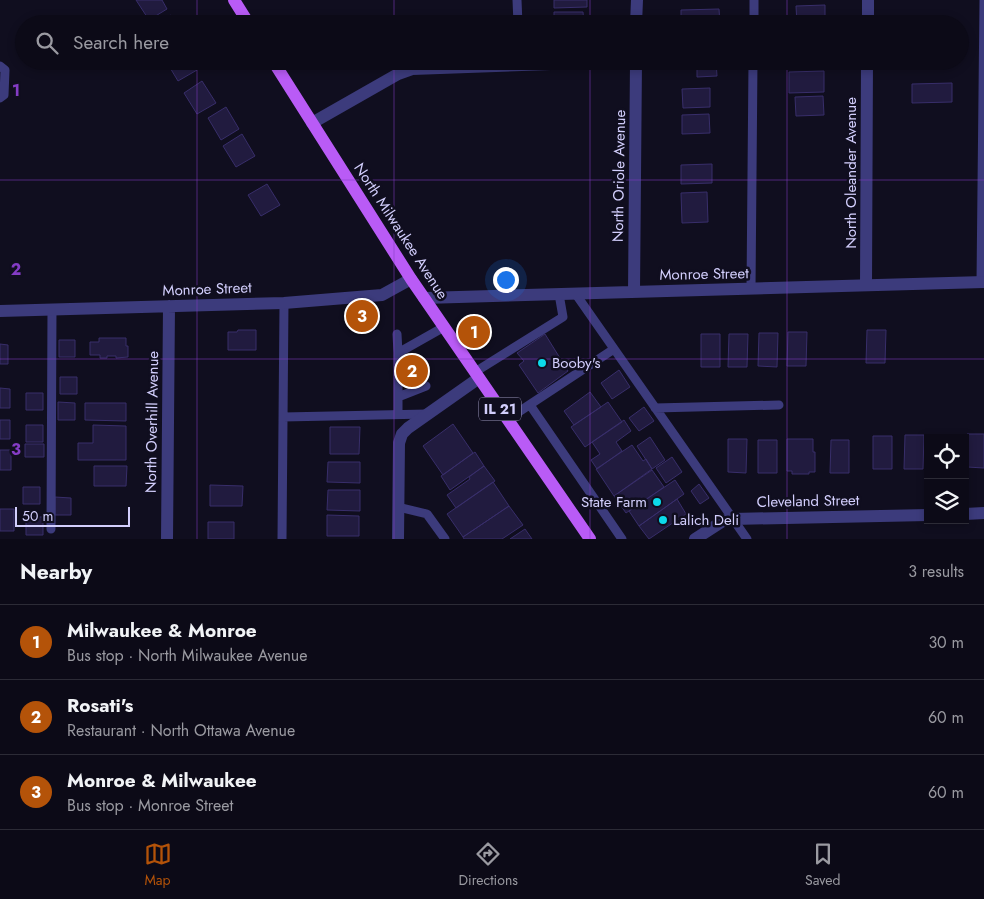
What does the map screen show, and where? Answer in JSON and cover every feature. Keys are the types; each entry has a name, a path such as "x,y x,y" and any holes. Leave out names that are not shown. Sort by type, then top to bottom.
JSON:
{"main road":[{"path":"234,0 243,15"},
{"name":"North Milwaukee Avenue","path":"279,70 411,279 590,539"}],"street":[{"path":"636,15 637,0"},
{"path":"868,0 868,15"},
{"path":"312,122 398,74 409,70"},
{"name":"North Oriole Avenue","path":"634,292 636,70"},
{"name":"North Oleander Avenue","path":"866,285 868,70"},
{"name":"Monroe Street","path":"0,311 284,303 382,296 411,279"},
{"name":"Monroe Street","path":"424,298 983,282"},
{"name":"North Overhill Avenue","path":"167,539 170,306"},
{"path":"398,539 399,443 402,434 477,375"},
{"path":"969,514 984,514"},
{"name":"Cleveland Street","path":"695,539 723,521 733,519 924,515"}],"lane":[{"path":"517,0 518,15"},
{"path":"754,0 754,15"},
{"path":"983,282 984,0"},
{"path":"0,66 5,70 4,94 0,98"},
{"path":"751,289 753,70"},
{"path":"575,293 746,539"},
{"path":"477,375 563,317 560,294"},
{"path":"282,539 284,303"},
{"path":"51,529 52,309"},
{"path":"398,353 444,327"},
{"path":"397,334 398,414"},
{"path":"508,419 614,349"},
{"path":"398,397 426,386"},
{"path":"530,405 622,539"},
{"path":"655,408 779,405"},
{"path":"283,417 428,414"},
{"path":"398,507 427,514 445,539"}],"building":[{"path":"136,0 162,0 167,9 157,15 146,15"},
{"path":"554,0 587,0 587,7 554,8"},
{"path":"825,5 825,15 796,15 796,6"},
{"path":"719,9 719,15 681,15 681,10"},
{"path":"554,12 583,12 583,15 554,15"},
{"path":"171,70 197,70 178,81"},
{"path":"697,70 717,70 717,76 697,77"},
{"path":"824,71 824,92 789,93 789,72"},
{"path":"202,81 216,103 197,114 184,93"},
{"path":"952,83 952,102 912,103 912,84"},
{"path":"710,88 710,107 683,108 682,89"},
{"path":"823,96 824,115 796,116 795,97"},
{"path":"226,107 239,129 221,140 208,118"},
{"path":"709,114 710,133 682,134 682,115"},
{"path":"242,134 255,156 236,167 223,146"},
{"path":"712,164 712,183 681,184 681,165"},
{"path":"267,184 280,205 261,216 248,195"},
{"path":"707,192 708,222 682,223 681,193"},
{"path":"238,330 256,330 256,350 228,350 228,332 237,332"},
{"path":"867,330 886,330 885,363 866,363"},
{"path":"788,332 807,332 806,366 787,366"},
{"path":"759,333 778,333 777,367 758,366"},
{"name":"Booby's","path":"545,334 568,371 538,393 519,365 524,361 517,353"},
{"path":"701,334 720,334 720,367 701,367"},
{"path":"729,334 748,334 747,367 728,367"},
{"path":"99,338 126,338 128,357 116,358 116,356 107,356 107,358 100,358 100,355 90,355 90,342 99,342"},
{"path":"59,340 75,340 75,357 59,357"},
{"path":"0,344 8,345 8,364 0,364"},
{"path":"401,359 424,360 424,383 400,382"},
{"path":"619,370 630,387 612,399 601,383"},
{"path":"60,377 77,377 77,394 60,394"},
{"path":"0,388 10,389 10,408 0,408"},
{"path":"590,392 601,407 574,425 564,411"},
{"path":"26,393 43,393 43,410 26,410"},
{"path":"58,402 75,403 75,420 58,420"},
{"path":"608,402 622,422 585,447 571,427"},
{"path":"85,403 126,403 126,421 85,420"},
{"path":"644,407 654,421 639,431 629,418"},
{"path":"0,420 10,420 10,439 0,439"},
{"path":"624,420 631,431 616,442 622,451 597,469 591,460 600,454 592,442"},
{"path":"453,424 473,453 443,475 423,446"},
{"path":"26,425 43,425 43,442 26,442"},
{"path":"93,425 126,426 126,460 78,460 78,443 93,443"},
{"path":"330,427 360,427 359,454 330,454"},
{"path":"969,434 984,434 984,468 969,467"},
{"path":"905,435 924,435 923,469 904,469"},
{"path":"873,436 892,436 892,469 873,469"},
{"path":"650,437 665,460 652,469 637,446"},
{"path":"728,439 747,439 746,473 728,472"},
{"path":"787,439 813,439 815,472 792,474 792,471 787,471"},
{"path":"758,440 777,440 777,473 758,473"},
{"path":"831,440 849,440 849,473 830,473"},
{"path":"25,444 44,444 44,457 25,457"},
{"path":"632,445 643,461 646,459 652,469 614,496 596,469"},
{"path":"0,450 11,450 11,470 0,470"},
{"path":"475,452 484,466 450,490 441,476"},
{"path":"672,457 682,472 666,483 656,468"},
{"path":"328,462 360,462 360,483 327,482"},
{"path":"94,466 127,466 126,486 94,486"},
{"path":"484,466 495,481 456,508 447,495 470,479 469,477"},
{"path":"652,470 664,487 626,513 614,496"},
{"name":"State Farm","path":"675,480 684,494 639,526 629,511"},
{"path":"493,482 509,506 463,537 447,514"},
{"path":"699,484 709,498 700,504 691,491"},
{"path":"210,485 243,486 242,506 210,506"},
{"path":"23,487 40,487 40,504 23,504"},
{"path":"328,490 360,490 360,511 327,510"},
{"path":"55,497 71,498 71,515 55,515"},
{"name":"Lalich Deli","path":"677,499 686,514 649,539 639,526"},
{"path":"509,506 523,525 502,539 464,539 463,537"},
{"path":"0,509 14,509 14,531 0,531"},
{"path":"327,515 359,516 359,536 327,536"},
{"path":"26,517 43,517 43,535 26,535"},
{"path":"208,522 234,522 234,539 208,539"},
{"path":"525,529 532,539 510,539"}],"place":[{"name":"Monroe & Milwaukee","path":"362,316"},
{"name":"Milwaukee & Monroe","path":"474,332"},
{"name":"Booby's","path":"542,363"},
{"name":"Rosati's","path":"412,371"},
{"name":"State Farm","path":"657,502"},
{"name":"Lalich Deli","path":"663,520"}]}
